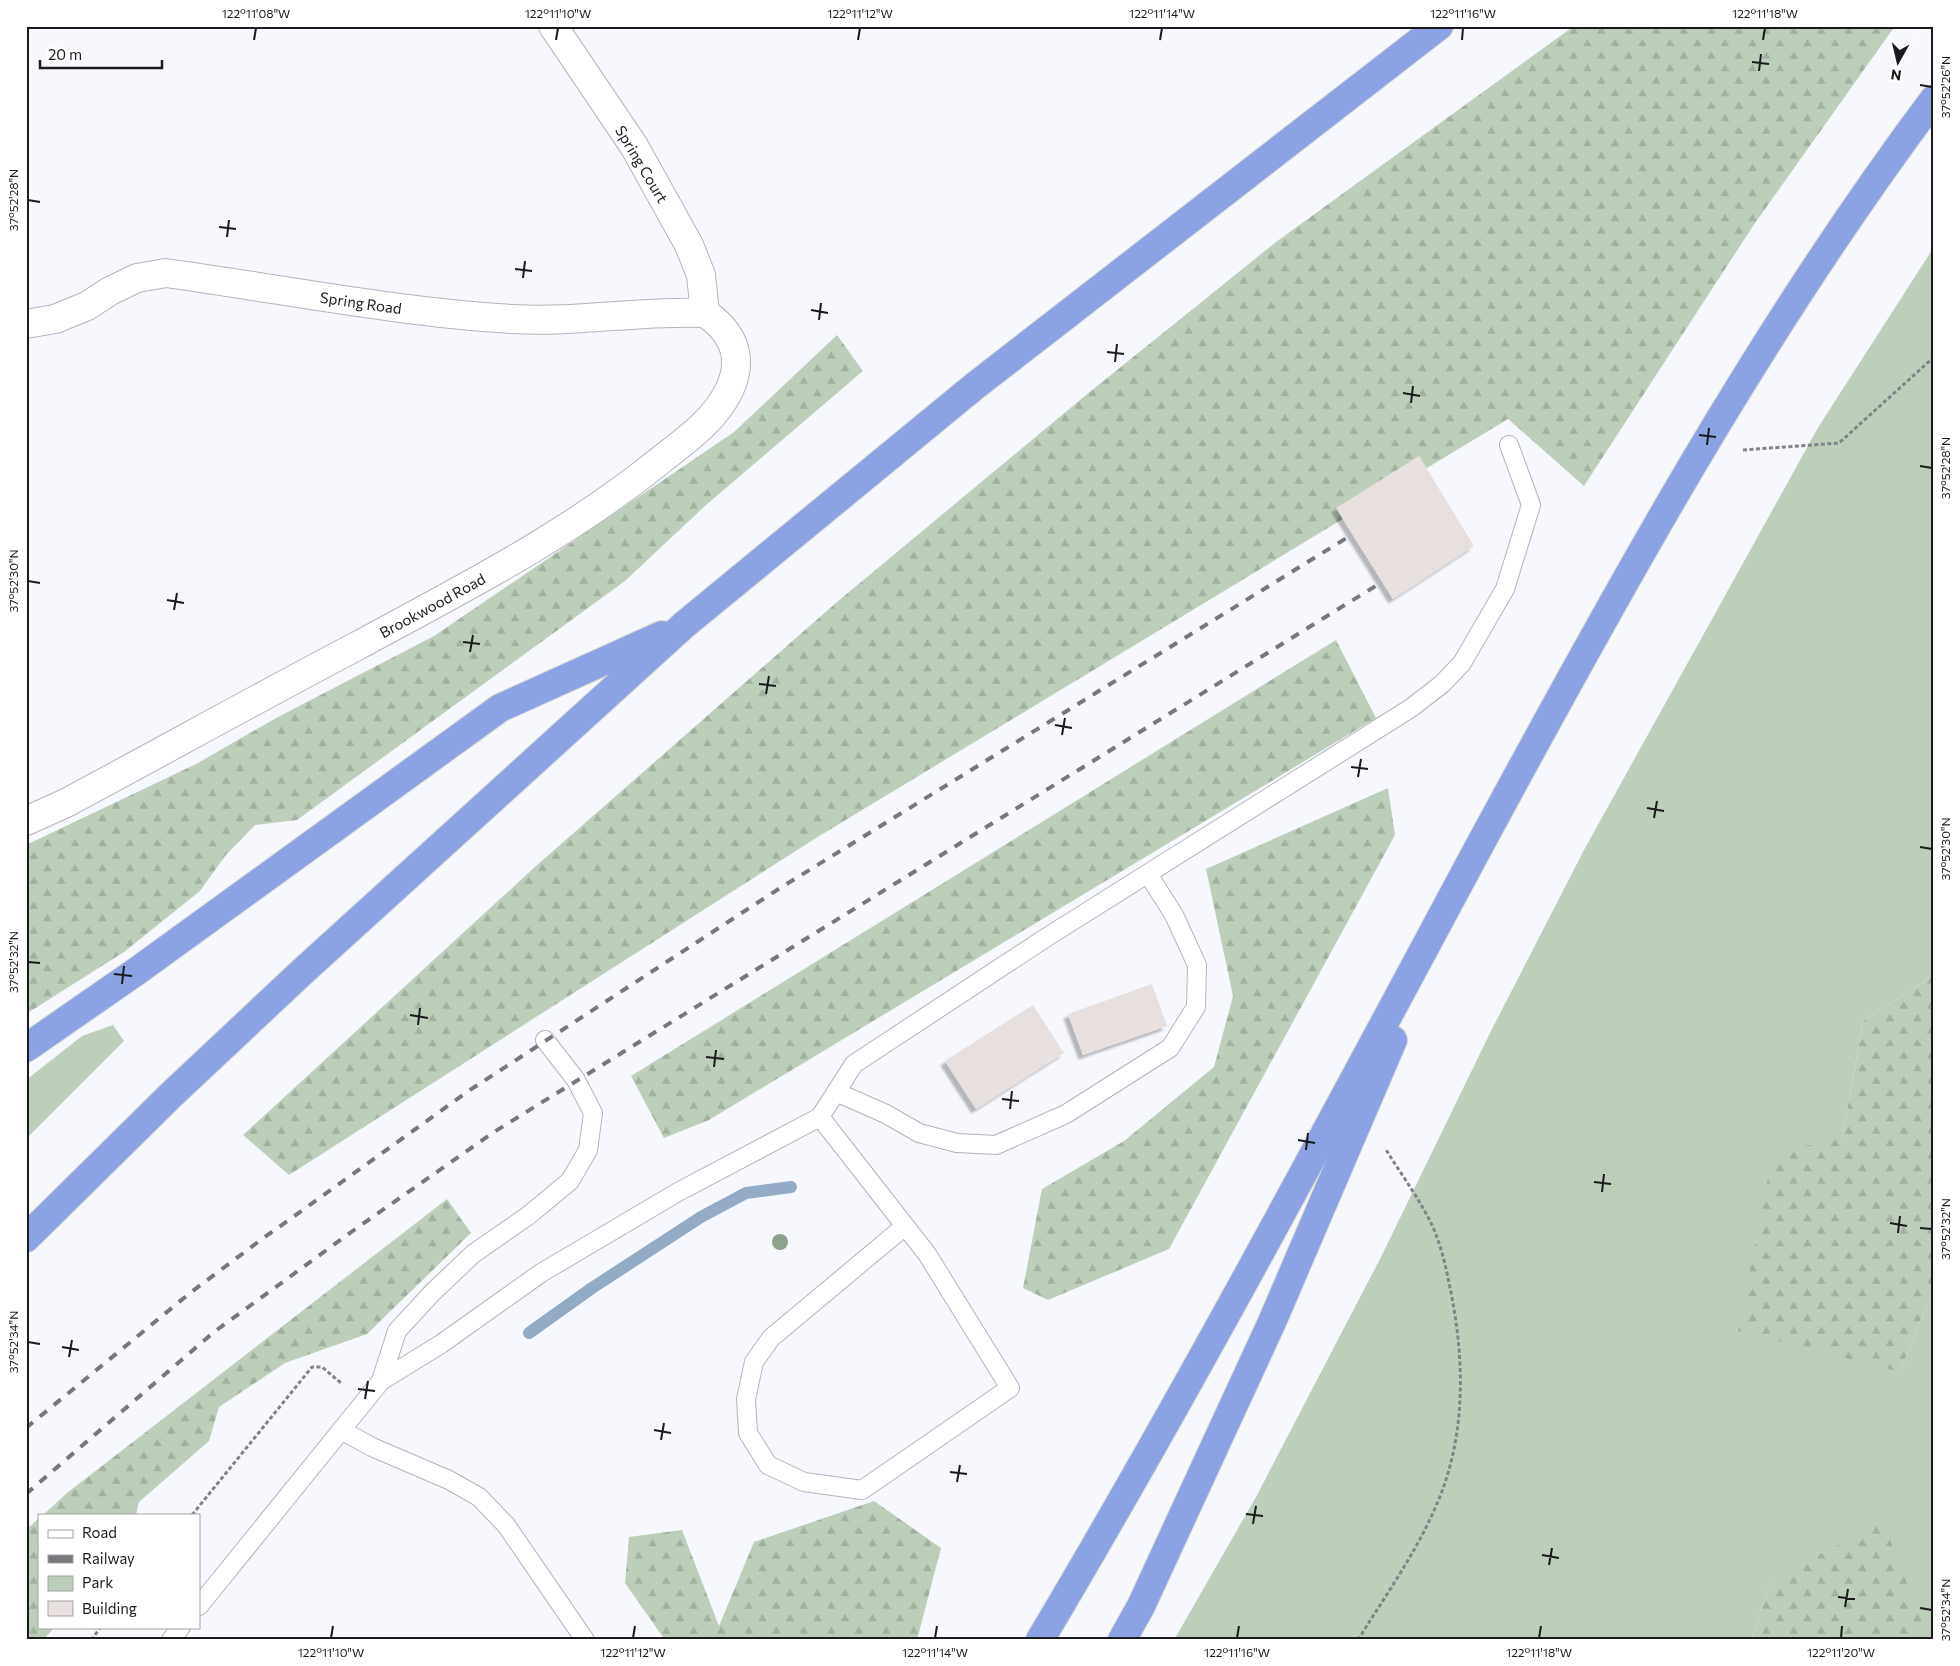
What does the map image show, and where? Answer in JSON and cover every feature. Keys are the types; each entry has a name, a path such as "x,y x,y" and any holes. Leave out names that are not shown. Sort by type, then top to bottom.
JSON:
{"highway":[{"path":"26,1238 171,1095 295,979 684,625 961,398 1439,26"},
{"path":"1040,1640 1128,1491 1214,1336 1633,566 1700,453 1823,257 1934,99"},
{"path":"26,1048 500,708 684,625"},
{"path":"1122,1640 1141,1606 1268,1331 1467,869"}],"street":[{"name":"Spring Court","path":"553,26 634,146 689,245 701,274 705,313"},
{"name":"Spring Road","path":"26,324 54,319 87,306 110,291 138,278 166,274 439,312 512,319 559,320 639,313 705,313"},
{"name":"Brookwood Road","path":"26,821 66,803 473,583 618,494 703,424 719,407 731,386 737,367 734,350 727,330 705,313"}],"lane":[{"path":"200,1605 381,1381 441,1344 541,1273 678,1192 820,1117 854,1064 1047,937 1411,708 1442,684 1462,663 1505,589 1531,505 1509,445"},
{"path":"836,1092 886,1114 919,1133 957,1143 996,1145 1018,1137 1066,1114 1170,1048 1196,1007 1197,965 1174,915 1148,874"},
{"path":"381,1381 397,1331 432,1293 473,1254 529,1215 570,1182 588,1150 593,1113 576,1080 545,1040"},
{"path":"820,1117 927,1254 1010,1388 862,1490 804,1482 768,1465 748,1433 746,1399 754,1362 771,1338 905,1226"},
{"path":"341,1430 372,1447 449,1480 479,1497 506,1525 584,1640"},
{"path":"171,1640 180,1628"}],"path":[{"path":"1700,453 1839,443 1934,357"},
{"path":"1358,1640 1412,1553 1437,1505 1454,1450 1462,1388 1458,1323 1445,1262 1430,1219 1362,1112"},
{"path":"193,1514 312,1367"},
{"path":"91,1640 100,1628"}],"green space":[{"path":"1574,26 1895,26 1753,226 1584,486 1508,419 816,838 289,1175 243,1135 536,866 837,602 1086,395 1276,242"},
{"path":"1934,247 1934,975 1863,1021 1842,1139 1900,1372 1934,1287 1934,1640 1771,1579 1751,1640 1174,1640 1256,1497 1381,1257 1491,1031 1584,850 1819,426"},
{"path":"837,335 863,371 706,505 625,581 297,820 255,825 225,856 200,891 124,952 26,1014 26,845 196,764 278,717 434,636 734,432"},
{"path":"1336,640 1376,718 709,1120 664,1138 631,1076"},
{"path":"1388,788 1395,835 1169,1249 1048,1300 1023,1288 1042,1189 1124,1141 1214,1067 1233,996 1206,869"},
{"path":"1934,975 1934,1287 1900,1372 1738,1331 1773,1152 1842,1139 1863,1021"},
{"path":"113,1025 124,1041 26,1139 26,1080 82,1036"},
{"path":"447,1199 471,1233 367,1334 285,1363 219,1407 209,1441 139,1502 136,1514 44,1514 67,1493"},
{"path":"874,1501 941,1548 917,1640 665,1640 625,1583 629,1537 682,1530 719,1626 754,1542"},
{"path":"38,1519 38,1628 54,1628 43,1640 26,1640 26,1530"},
{"path":"1883,1522 1930,1640 1751,1640 1771,1579"}],"building":[{"path":"1419,456 1474,546 1393,599 1336,508"},
{"path":"1152,984 1167,1026 1083,1055 1068,1014"},
{"path":"1033,1005 1064,1053 976,1109 945,1061"}],"waterway":[{"path":"529,1333 592,1288 701,1217 746,1193 791,1187"}],"railway":[{"path":"26,1428 190,1293 467,1092 777,890 1353,534"},
{"path":"26,1494 214,1332 354,1230 494,1132 1382,582"}]}
